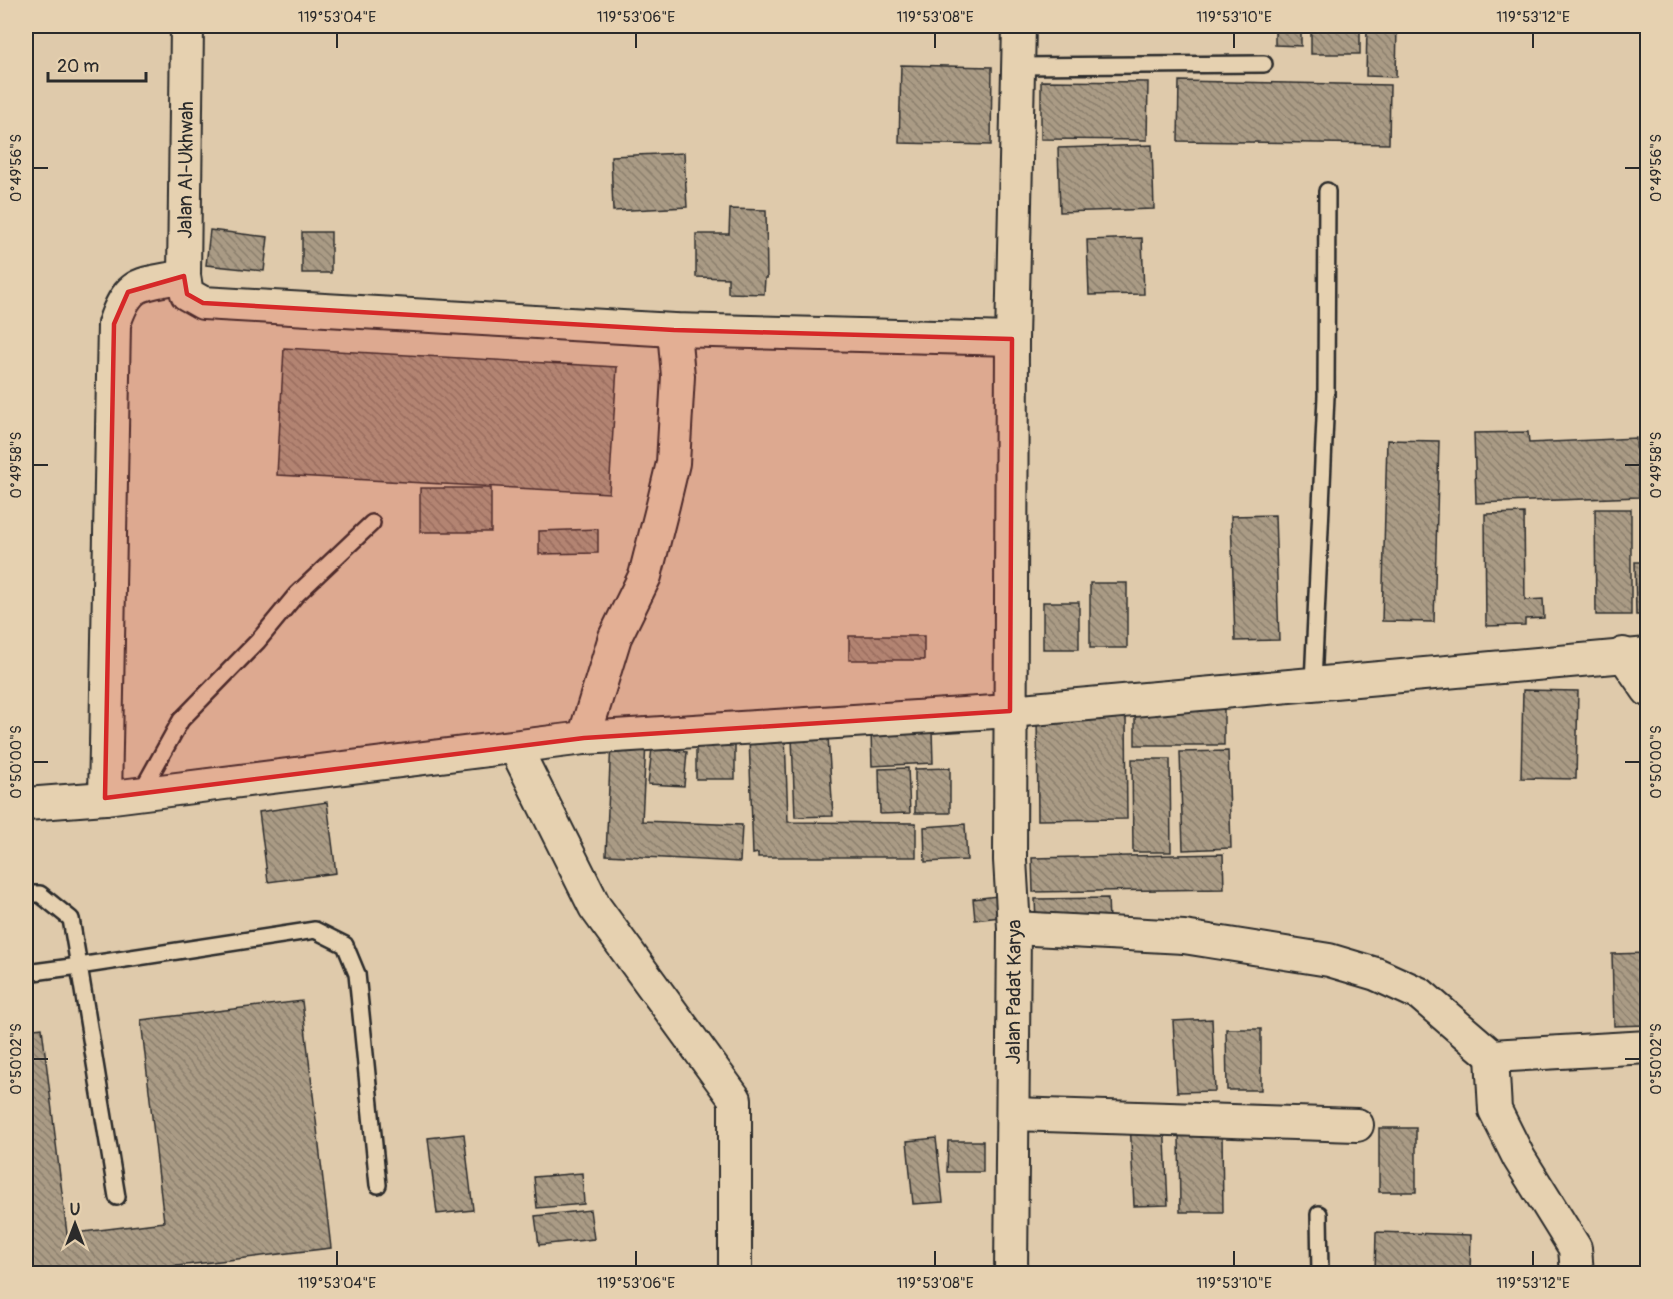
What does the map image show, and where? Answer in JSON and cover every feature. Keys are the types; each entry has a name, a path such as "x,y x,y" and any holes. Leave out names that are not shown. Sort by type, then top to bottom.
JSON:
{"street":[{"name":"Jalan Al-Ukhwah","path":"184,276 188,26"},
{"name":"Jalan Padat Karya","path":"1011,1274 1014,928 1010,860 1012,339 1019,26"},
{"path":"105,798 114,324 128,292 140,285 184,276 188,294 202,303 674,330 1012,339"},
{"path":"584,738 615,637 645,576 673,463 678,376 674,330"},
{"path":"26,804 105,798 584,738 1010,711 1635,654 1647,690"},
{"path":"515,747 595,907 735,1099 735,1274"},
{"path":"1014,928 1184,937 1329,960 1376,974 1419,994 1492,1056 1647,1047"},
{"path":"1492,1056 1496,1110 1519,1158 1575,1248 1577,1274"},
{"path":"1013,1114 1356,1125"}],"lane":[{"path":"1018,66 1264,64"},
{"path":"1313,683 1326,396 1327,191"},
{"path":"141,792 181,720 258,641 296,596 372,523"},
{"path":"26,894 40,894 71,919 117,1197"},
{"path":"26,973 315,930 345,945 357,974 378,1185"},
{"path":"1319,1214 1320,1274"}],"highlighted area":[{"path":"184,276 187,294 203,303 674,330 1012,339 1010,711 584,738 105,798 114,324 128,292"}],"building":[{"path":"1275,26 1301,26 1301,46 1275,45"},
{"path":"1311,26 1360,26 1360,54 1311,54"},
{"path":"1367,26 1397,26 1396,77 1366,76"},
{"path":"901,65 992,67 991,145 899,143"},
{"path":"1041,81 1148,82 1147,140 1041,139"},
{"path":"1179,81 1390,85 1389,144 1178,141"},
{"path":"1152,145 1154,209 1060,212 1058,148"},
{"path":"684,153 687,207 613,211 611,156"},
{"path":"730,209 766,210 767,278 765,278 764,294 728,293 728,278 696,277 696,234 729,234"},
{"path":"210,230 268,237 264,271 206,265"},
{"path":"302,232 331,232 331,273 302,273"},
{"path":"1142,238 1144,294 1089,295 1087,240"},
{"path":"284,348 617,367 609,493 277,475"},
{"path":"1528,432 1529,443 1636,438 1639,497 1476,503 1474,433"},
{"path":"1387,440 1439,441 1434,622 1382,621"},
{"path":"420,488 491,488 491,532 420,532"},
{"path":"1595,509 1631,509 1631,615 1596,615"},
{"path":"1524,513 1525,600 1543,599 1544,618 1525,619 1525,625 1486,626 1485,514"},
{"path":"1275,515 1279,640 1235,641 1231,516"},
{"path":"598,529 598,553 539,554 539,531"},
{"path":"1635,562 1648,562 1648,615 1636,615"},
{"path":"1090,583 1127,583 1127,648 1090,648"},
{"path":"1043,602 1079,602 1079,649 1043,649"},
{"path":"849,636 924,636 924,660 849,660"},
{"path":"1523,690 1578,691 1576,779 1521,778"},
{"path":"1135,707 1224,707 1224,745 1135,745"},
{"path":"1037,714 1126,714 1127,819 1038,820"},
{"path":"932,730 933,763 872,766 871,732"},
{"path":"785,735 788,822 916,823 916,857 758,857 758,853 753,854 749,736"},
{"path":"828,736 833,816 795,817 792,737"},
{"path":"611,741 646,743 642,821 742,825 740,862 606,855"},
{"path":"696,744 735,745 735,779 696,779"},
{"path":"652,748 687,752 684,786 648,784"},
{"path":"1228,751 1231,848 1183,850 1180,752"},
{"path":"1132,759 1170,759 1171,852 1133,852"},
{"path":"908,768 910,813 880,814 879,769"},
{"path":"950,768 950,813 915,813 915,769"},
{"path":"327,802 336,873 268,882 259,812"},
{"path":"965,824 967,860 925,862 924,827"},
{"path":"1223,854 1224,889 1033,892 1032,858"},
{"path":"997,896 1000,917 975,920 973,899"},
{"path":"1108,898 1109,920 1036,922 1035,899"},
{"path":"1648,953 1648,1025 1614,1026 1612,954"},
{"path":"302,1001 331,1248 108,1274 26,1274 26,1030 42,1028 67,1234 164,1222 141,1020"},
{"path":"1212,1019 1215,1091 1177,1092 1173,1021"},
{"path":"1226,1029 1261,1029 1261,1090 1227,1090"},
{"path":"1164,1119 1168,1205 1134,1206 1130,1120"},
{"path":"1379,1128 1416,1128 1416,1192 1379,1192"},
{"path":"464,1134 473,1210 437,1214 428,1138"},
{"path":"1222,1134 1223,1212 1180,1212 1179,1135"},
{"path":"936,1138 943,1202 913,1204 907,1141"},
{"path":"948,1141 983,1141 983,1172 947,1172"},
{"path":"582,1173 584,1204 537,1208 534,1177"},
{"path":"590,1210 594,1239 539,1245 535,1216"},
{"path":"1376,1232 1471,1235 1470,1274 1375,1274"}]}
